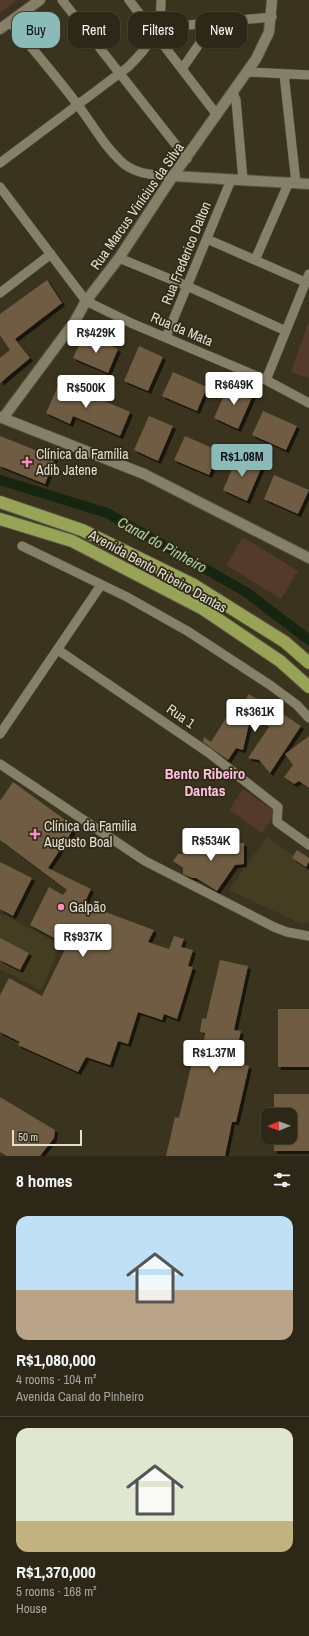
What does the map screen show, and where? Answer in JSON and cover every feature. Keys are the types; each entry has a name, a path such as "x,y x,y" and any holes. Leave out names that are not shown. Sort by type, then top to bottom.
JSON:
{"highway":[{"name":"Avenida Bento Ribeiro Dantas","path":"0,502 82,530 194,585 285,642 309,663"},
{"name":"Avenida Bento Ribeiro Dantas","path":"0,520 72,541 203,609 280,661 309,687"}],"street":[{"path":"0,29 40,0"},
{"path":"62,0 187,159"},
{"path":"129,0 139,12"},
{"path":"159,12 161,0"},
{"name":"Rua Marcus Vinícius da Silva","path":"2,417 75,321 86,301 119,258 173,176 187,159 247,72 262,48 269,32 272,17 272,0"},
{"path":"247,19 272,17"},
{"path":"10,22 78,104 112,151 124,164 135,170 147,174 309,184"},
{"path":"0,163 120,72 138,57 144,48"},
{"path":"168,48 218,115"},
{"path":"182,69 196,48"},
{"path":"247,72 309,75"},
{"path":"255,260 293,183 284,74"},
{"path":"233,93 236,100 243,180"},
{"name":"Rua Frederico Dalton","path":"166,337 231,180"},
{"name":"Rua da Mata","path":"0,187 86,301 111,314 266,380 309,403"},
{"path":"207,239 255,260 307,278 266,380"},
{"path":"0,293 51,254"},
{"path":"119,258 187,286 286,331"},
{"path":"2,417 144,474 309,558"},
{"path":"22,546 127,597 189,632 270,685 297,705 309,718"},
{"path":"0,734 101,585"},
{"name":"Rua 1","path":"58,650 209,753 278,807 277,822 309,845"},
{"path":"0,764 145,861 274,927 287,932 309,936"}],"shaded area":[{"path":"0,0 17,0 0,13"},
{"path":"309,321 309,378 291,372"},
{"path":"243,537 298,571 281,599 226,565"},
{"path":"243,789 276,812 262,833 229,810"},
{"path":"267,837 309,866 309,922 302,924 229,890"},
{"path":"0,913 61,945 41,990 0,969"}],"building":[{"path":"47,280 62,303 15,339 30,358 0,383 0,358 10,350 0,335 0,314"},
{"path":"84,334 118,349 108,373 73,358"},
{"path":"139,346 163,357 148,391 124,381"},
{"path":"173,372 207,387 197,411 162,396"},
{"path":"61,379 85,390 84,392 130,412 120,436 73,416 70,424 46,413"},
{"path":"229,384 253,395 238,429 214,418"},
{"path":"263,411 297,426 286,450 252,435"},
{"path":"149,416 173,426 158,461 134,450"},
{"name":"Clínica da Família Adib Jatene","path":"0,436 55,458 45,484 0,466"},
{"path":"185,436 219,451 209,475 174,460"},
{"path":"238,455 262,466 247,501 223,490"},
{"path":"274,475 309,490 298,514 264,499"},
{"path":"249,694 271,705 269,713 278,719 283,714 301,726 270,773 259,760 248,758 269,727 251,715 243,750 236,748 228,760 203,742 204,737 211,742 235,704 242,705"},
{"path":"309,736 309,788 299,781 294,784 284,777 293,765 285,754"},
{"path":"13,782 75,827 48,868 91,889 84,904 154,930 148,942 169,949 174,936 184,939 181,947 193,950 188,966 193,967 177,1019 164,1014 162,1020 138,1012 128,1044 118,1041 110,1065 86,1057 78,1072 18,1045 20,1042 0,1032 0,995 9,978 42,996 67,945 30,925 49,887 63,895 67,890 0,840 0,801"},
{"path":"189,843 244,843 244,864 235,865 217,891 196,878 183,874 183,868 173,861 178,854 182,854"},
{"path":"297,850 309,858 309,862 306,867 292,858"},
{"path":"0,862 32,878 13,916 0,909"},
{"path":"0,938 29,953 20,970 0,960"},
{"path":"220,960 248,966 234,1030 241,1031 234,1062 249,1066 236,1122 232,1122 225,1156 166,1156 175,1117 179,1118 194,1053 202,1055 205,1033 200,1032 202,1018 206,1019"},
{"path":"278,1009 309,1009 309,1067 278,1067"},
{"path":"274,1094 309,1094 309,1151 274,1151 274,1144 297,1144 297,1108 274,1108"},
{"path":"0,1097 55,1130 54,1138 40,1156 6,1156 0,1152"}],"waterway":[{"name":"Canal do Pinheiro","path":"0,480 107,513 246,592 309,640"}],"place":[{"name":"Clínica da Família Adib Jatene","path":"27,462"},
{"name":"Clínica da Família Augusto Boal","path":"35,834"},
{"name":"Galpão","path":"61,907"}],"district":[{"name":"Bento Ribeiro Dantas","path":"205,782"}]}
